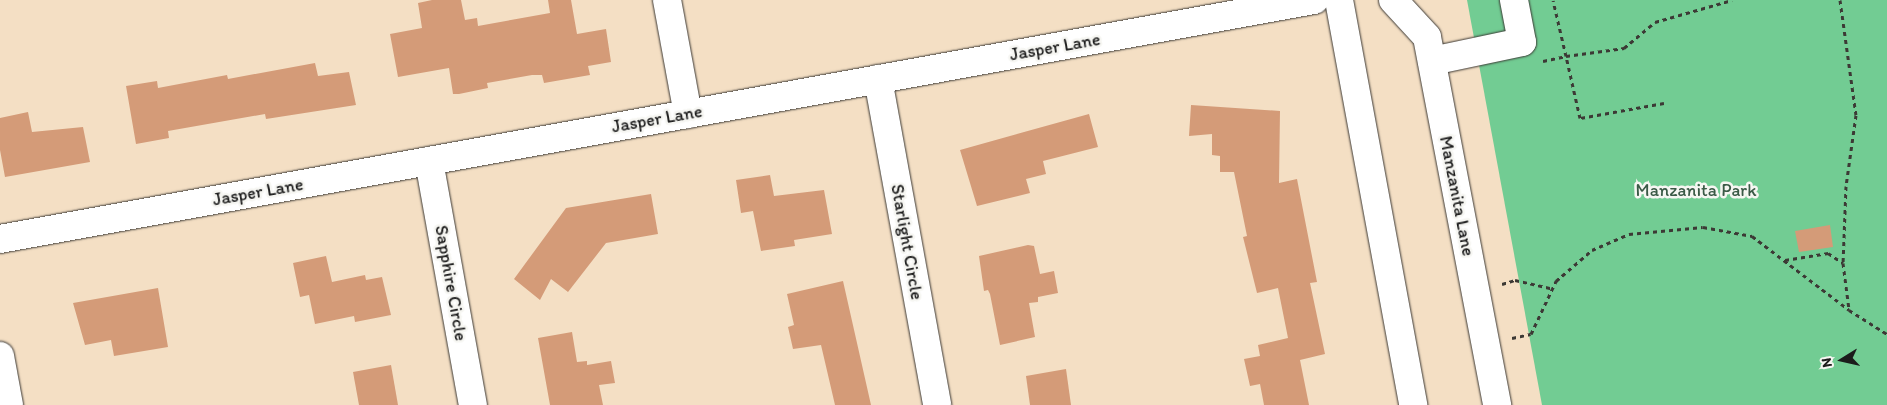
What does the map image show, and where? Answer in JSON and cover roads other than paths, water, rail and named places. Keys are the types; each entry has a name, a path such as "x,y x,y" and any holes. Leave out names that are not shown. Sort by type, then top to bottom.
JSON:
{"street":[{"path":"667,0 688,114"},
{"name":"Jasper Lane","path":"0,239 1314,0"},
{"path":"1339,0 1413,405"},
{"name":"Manzanita Lane","path":"1393,0 1427,37 1497,405"},
{"path":"1432,61 1522,42 1514,0"},
{"name":"Starlight Circle","path":"878,79 937,405"},
{"name":"Sapphire Circle","path":"429,161 473,405"},
{"path":"0,356 9,405"}],"park label":[{"name":"Manzanita Park","path":"1696,190"}]}
